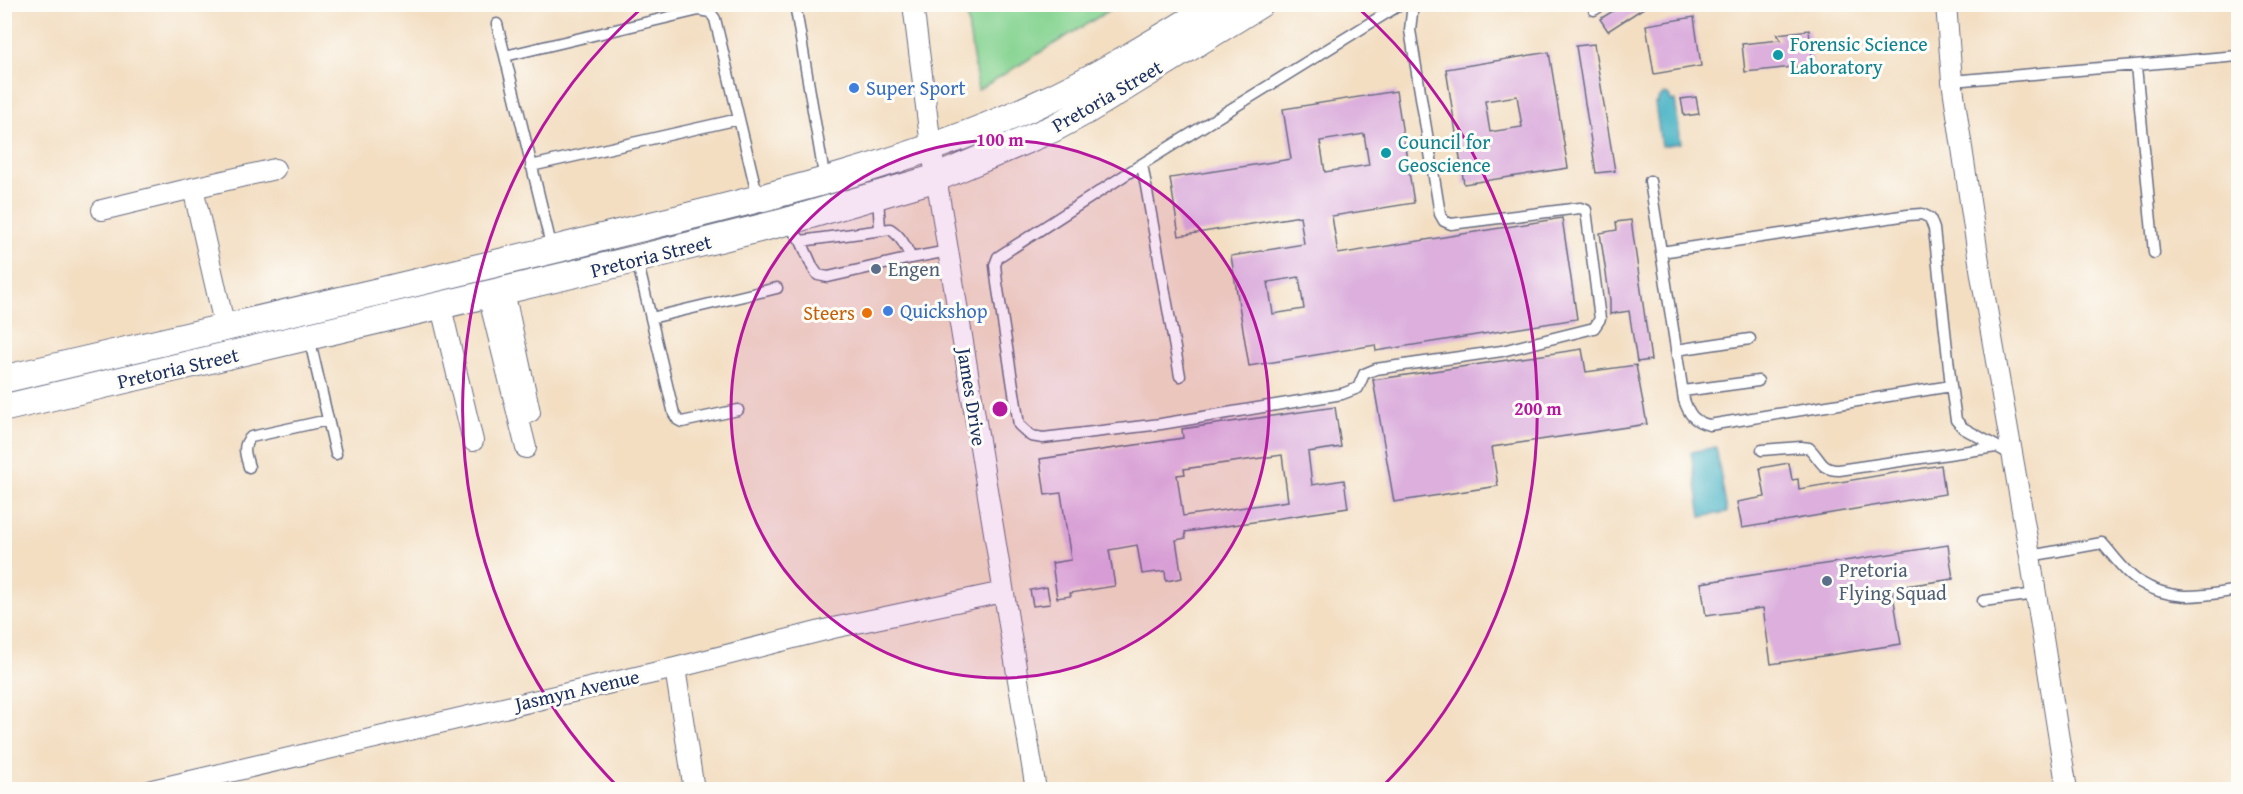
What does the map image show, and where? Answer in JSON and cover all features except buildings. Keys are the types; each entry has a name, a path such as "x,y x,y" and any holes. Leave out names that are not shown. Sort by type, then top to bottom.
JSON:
{"main road":[{"name":"Pretoria Street","path":"4,379 552,250 825,182 931,147 1031,108 1086,81 1217,4"},
{"name":"Pretoria Street","path":"4,408 637,260 793,231 878,196 936,178 1026,141 1071,119 1260,4"}],"street":[{"name":"James Drive","path":"913,4 931,147 1036,789"},
{"path":"1946,4 1952,81 2004,451 2030,556 2067,789"},
{"path":"102,210 275,169"},
{"path":"193,188 225,328"},
{"path":"496,293 533,427"},
{"path":"496,293 526,448"},
{"path":"441,307 473,441"},
{"name":"Jasmyn Avenue","path":"152,789 675,668 833,628 1003,592"},
{"path":"675,668 693,789"}],"lane":[{"path":"795,4 825,182"},
{"path":"1401,4 1142,164 998,257 995,265 997,283 1019,425 1031,436 1043,438 1161,424 1342,394 1358,388 1364,374 1376,369 1502,351 1594,328 1600,319 1586,210 1580,207 1451,224 1444,221 1440,214 1410,30 1413,4"},
{"path":"505,56 699,10 710,12 715,19 758,198"},
{"path":"497,24 552,250"},
{"path":"1952,81 2020,73 2136,66 2238,56"},
{"path":"2136,66 2154,253"},
{"path":"531,166 739,119"},
{"path":"1142,164 1180,376"},
{"path":"1650,181 1683,391 1689,414 1697,422 1708,424 1951,386"},
{"path":"878,196 880,229"},
{"path":"1661,252 1908,215 1922,214 1930,218 1934,229 1956,420 1963,428 2004,451"},
{"path":"912,258 906,245 890,229 793,231 818,275 828,277 948,251"},
{"path":"637,260 674,414 678,420 682,422 738,410"},
{"path":"651,318 777,288"},
{"path":"309,337 336,454"},
{"path":"1676,350 1750,339"},
{"path":"1683,391 1758,381"},
{"path":"249,467 244,448 245,441 251,437 328,420"},
{"path":"1762,450 1809,448 1822,466 1830,470 2004,451"},
{"path":"2030,556 2102,543 2137,580 2168,594 2191,597 2238,590"},
{"path":"1983,601 2036,594"}],"green space":[{"path":"965,4 1118,4 1118,5 978,90"}],"water":[{"path":"1664,94 1668,95 1672,101 1675,100 1681,143 1661,146 1655,103 1658,103 1658,99"},
{"path":"1716,447 1727,512 1701,517 1691,452"}],"place":[{"name":"Forensic Science Laboratory","path":"1778,55"},
{"name":"Super Sport","path":"854,88"},
{"name":"Council for Geoscience","path":"1386,153"},
{"name":"Engen","path":"876,269"},
{"name":"Quickshop","path":"888,311"},
{"name":"Steers","path":"867,313"},
{"name":"Pretoria Flying Squad","path":"1827,581"}]}
